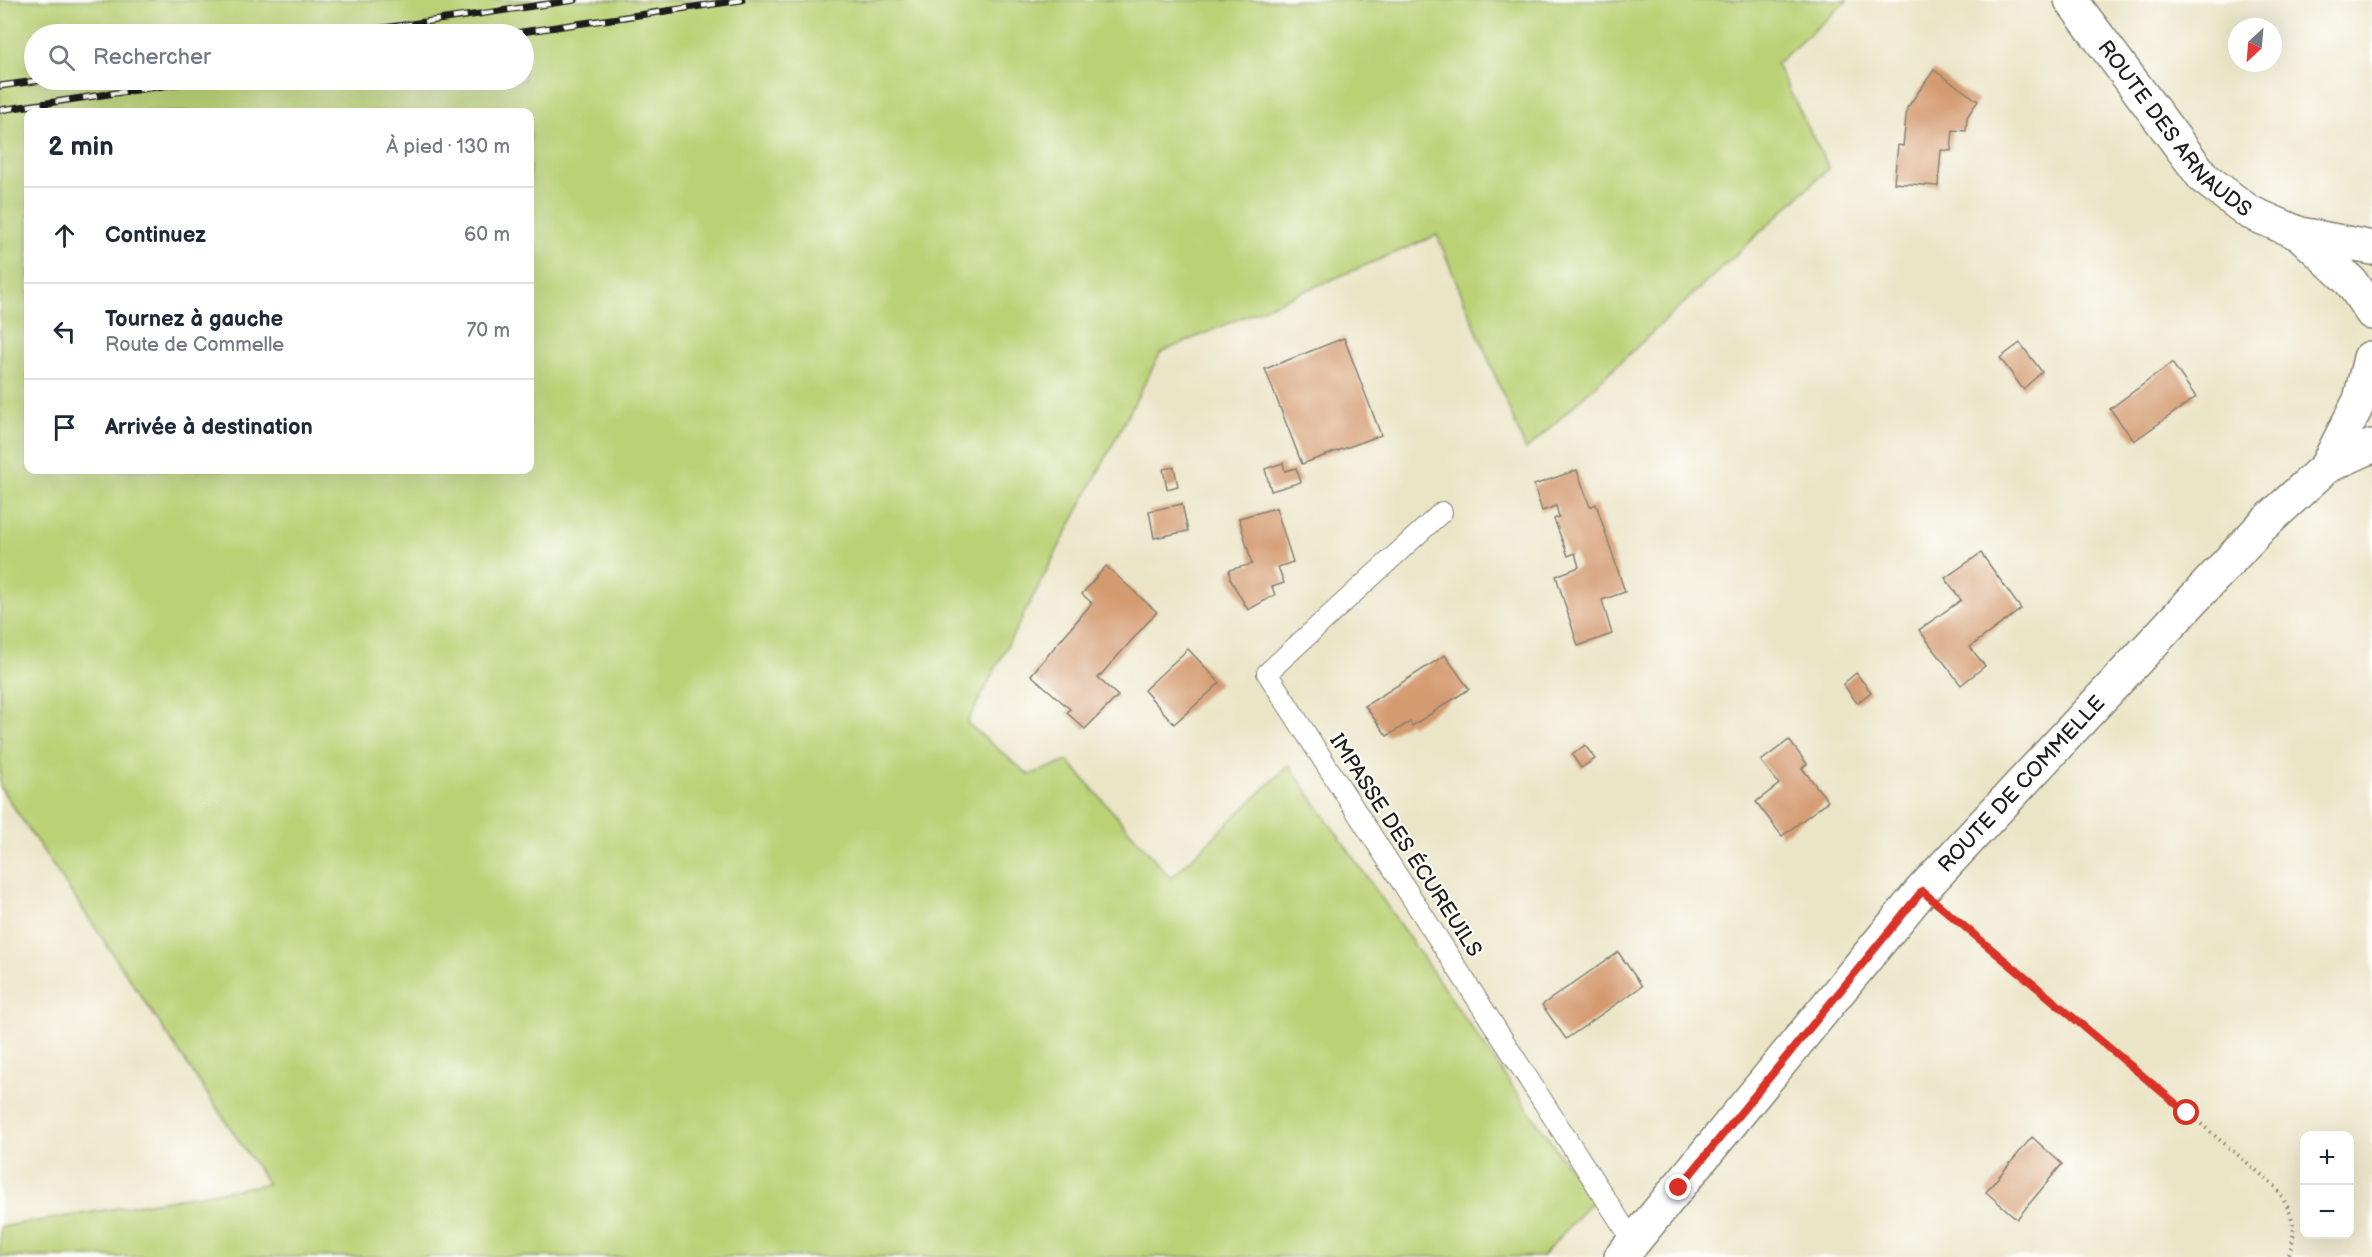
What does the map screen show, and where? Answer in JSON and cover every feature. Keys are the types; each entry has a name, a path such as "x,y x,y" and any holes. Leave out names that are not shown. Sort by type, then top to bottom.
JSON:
{"street":[{"name":"ROUTE DES ARNAUDS","path":"2071,0 2204,178 2249,212 2301,234 2372,248"},
{"name":"ROUTE DES ARNAUDS","path":"2301,234 2351,282 2372,313"},
{"name":"ROUTE DE COMMELLE","path":"2326,467 2360,400 2371,350"},
{"name":"ROUTE DE COMMELLE","path":"1628,1250 1922,891 2262,526 2326,467 2372,446"}],"lane":[{"name":"IMPASSE DES ÉCUREUILS","path":"1442,512 1267,673 1628,1250"}],"path":[{"path":"1922,891 2276,1187 2291,1212 2294,1240 2288,1257"}],"green space":[{"path":"0,0 1848,0 1776,64 1829,168 1526,450 1437,235 1161,352 967,723 1029,775 1068,761 1171,878 1289,765 1592,1201 1542,1257 0,1257 0,1227 268,1184 0,787"}],"building":[{"path":"1934,70 1978,101 1967,117 1966,131 1953,130 1951,151 1941,150 1938,186 1894,183 1898,145 1903,146 1907,108"},
{"path":"1344,338 1381,435 1302,464 1265,369"},
{"path":"2020,343 2042,372 2023,389 2000,358"},
{"path":"2172,363 2196,397 2134,441 2110,409"},
{"path":"1283,463 1285,471 1296,468 1301,482 1271,491 1265,469"},
{"path":"1174,467 1178,486 1167,489 1163,469"},
{"path":"1577,470 1590,507 1596,504 1625,592 1602,600 1612,634 1578,646 1556,576 1579,567 1575,553 1568,556 1554,519 1559,517 1556,506 1542,511 1534,485"},
{"path":"1182,504 1188,531 1154,538 1149,511"},
{"path":"1276,508 1293,562 1278,567 1284,583 1272,587 1275,595 1248,610 1230,579 1229,570 1252,564 1239,518"},
{"path":"1981,553 2021,609 1970,647 1985,666 1961,685 1919,630 1961,600 1945,578"},
{"path":"1106,566 1157,612 1098,678 1118,696 1085,729 1067,713 1070,709 1031,675 1092,603 1082,594"},
{"path":"1188,649 1220,683 1174,724 1144,690"},
{"path":"1445,655 1469,689 1412,726 1410,722 1387,736 1365,706"},
{"path":"1856,673 1871,692 1857,703 1843,684"},
{"path":"1789,740 1807,764 1802,768 1828,801 1782,836 1756,802 1779,784 1761,761"},
{"path":"1585,745 1595,759 1581,768 1572,755"},
{"path":"1618,952 1642,986 1566,1039 1542,1005"},
{"path":"2032,1137 2062,1164 2017,1219 1986,1192"}],"railway":[{"path":"411,24 575,0"},
{"path":"534,30 742,0"},
{"path":"0,86 24,83"},
{"path":"0,110 136,90"}],"route":[{"path":"1679,1188 1922,891 2187,1113"}]}
